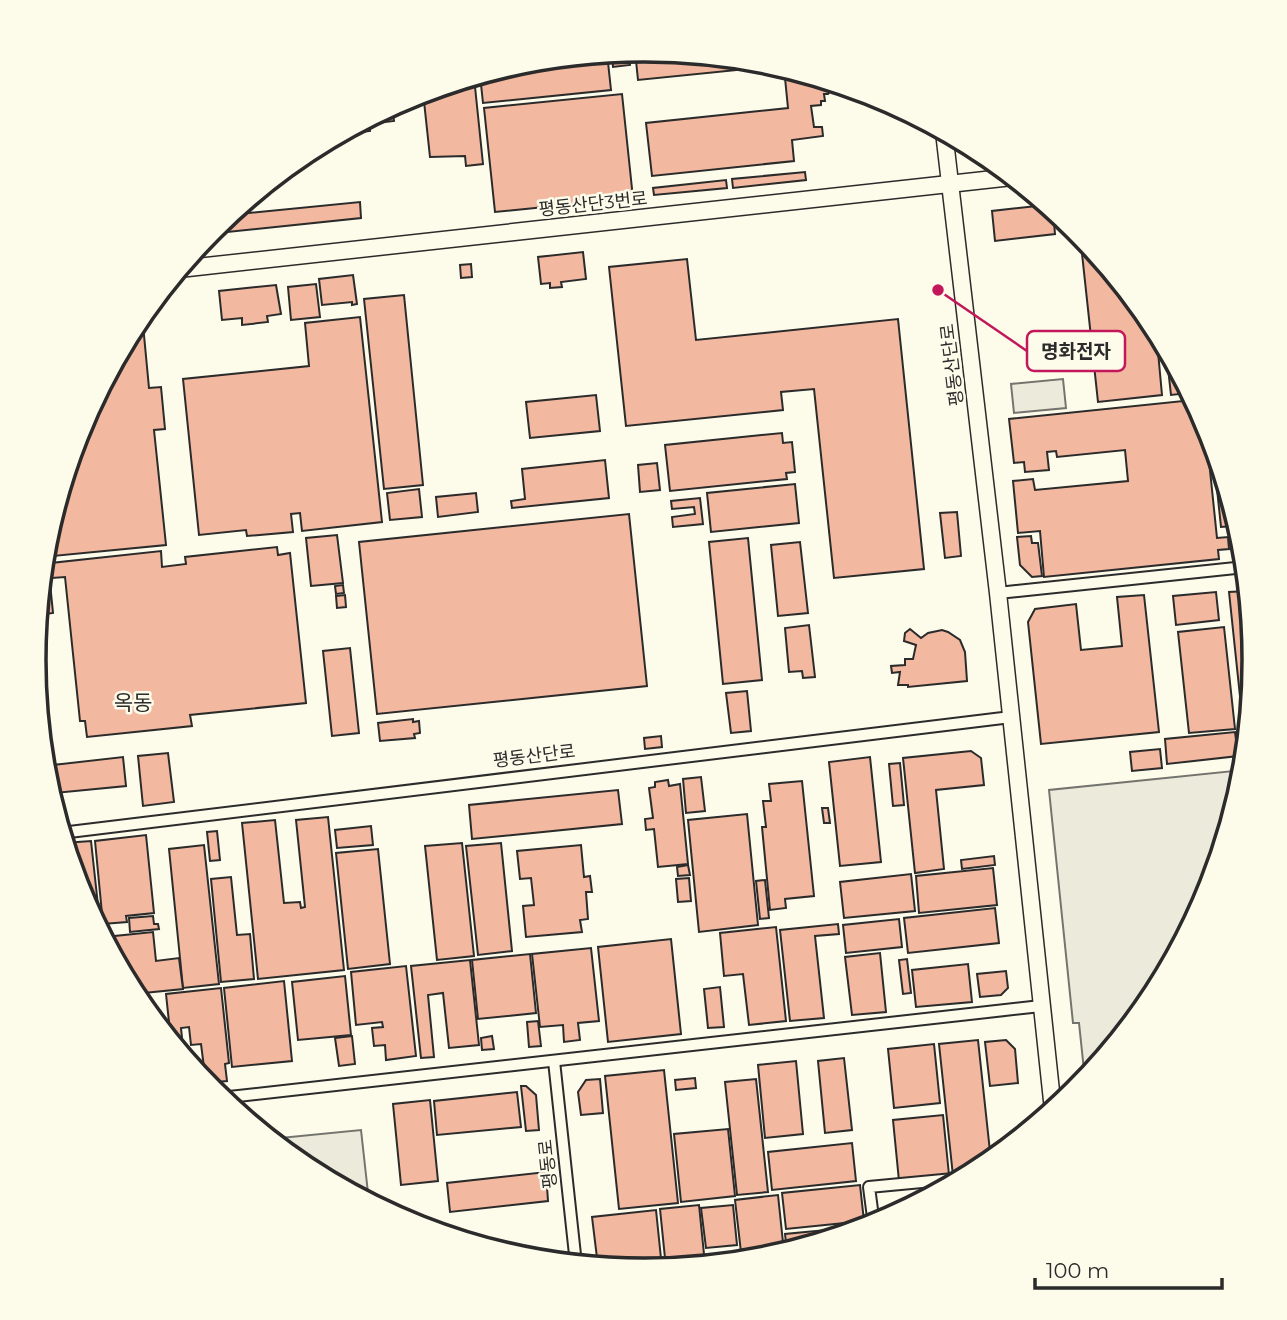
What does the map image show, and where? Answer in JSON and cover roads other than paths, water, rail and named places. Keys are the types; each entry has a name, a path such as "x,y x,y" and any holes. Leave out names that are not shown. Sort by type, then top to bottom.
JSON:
{"street":[{"name":"평동산단로","path":"945,143 998,593 1051,1097"},
{"name":"평동산단3번로","path":"193,267 998,179"},
{"path":"998,593 1234,568"},
{"name":"평동산단로","path":"71,832 1011,717"},
{"path":"235,1096 1041,1006"},
{"name":"평동로","path":"554,1061 575,1254"},
{"path":"872,1212 869,1187 937,1181"}],"place":[{"name":"명화전자","path":"938,290"}],"district":[{"name":"옥동","path":"133,703"}]}
